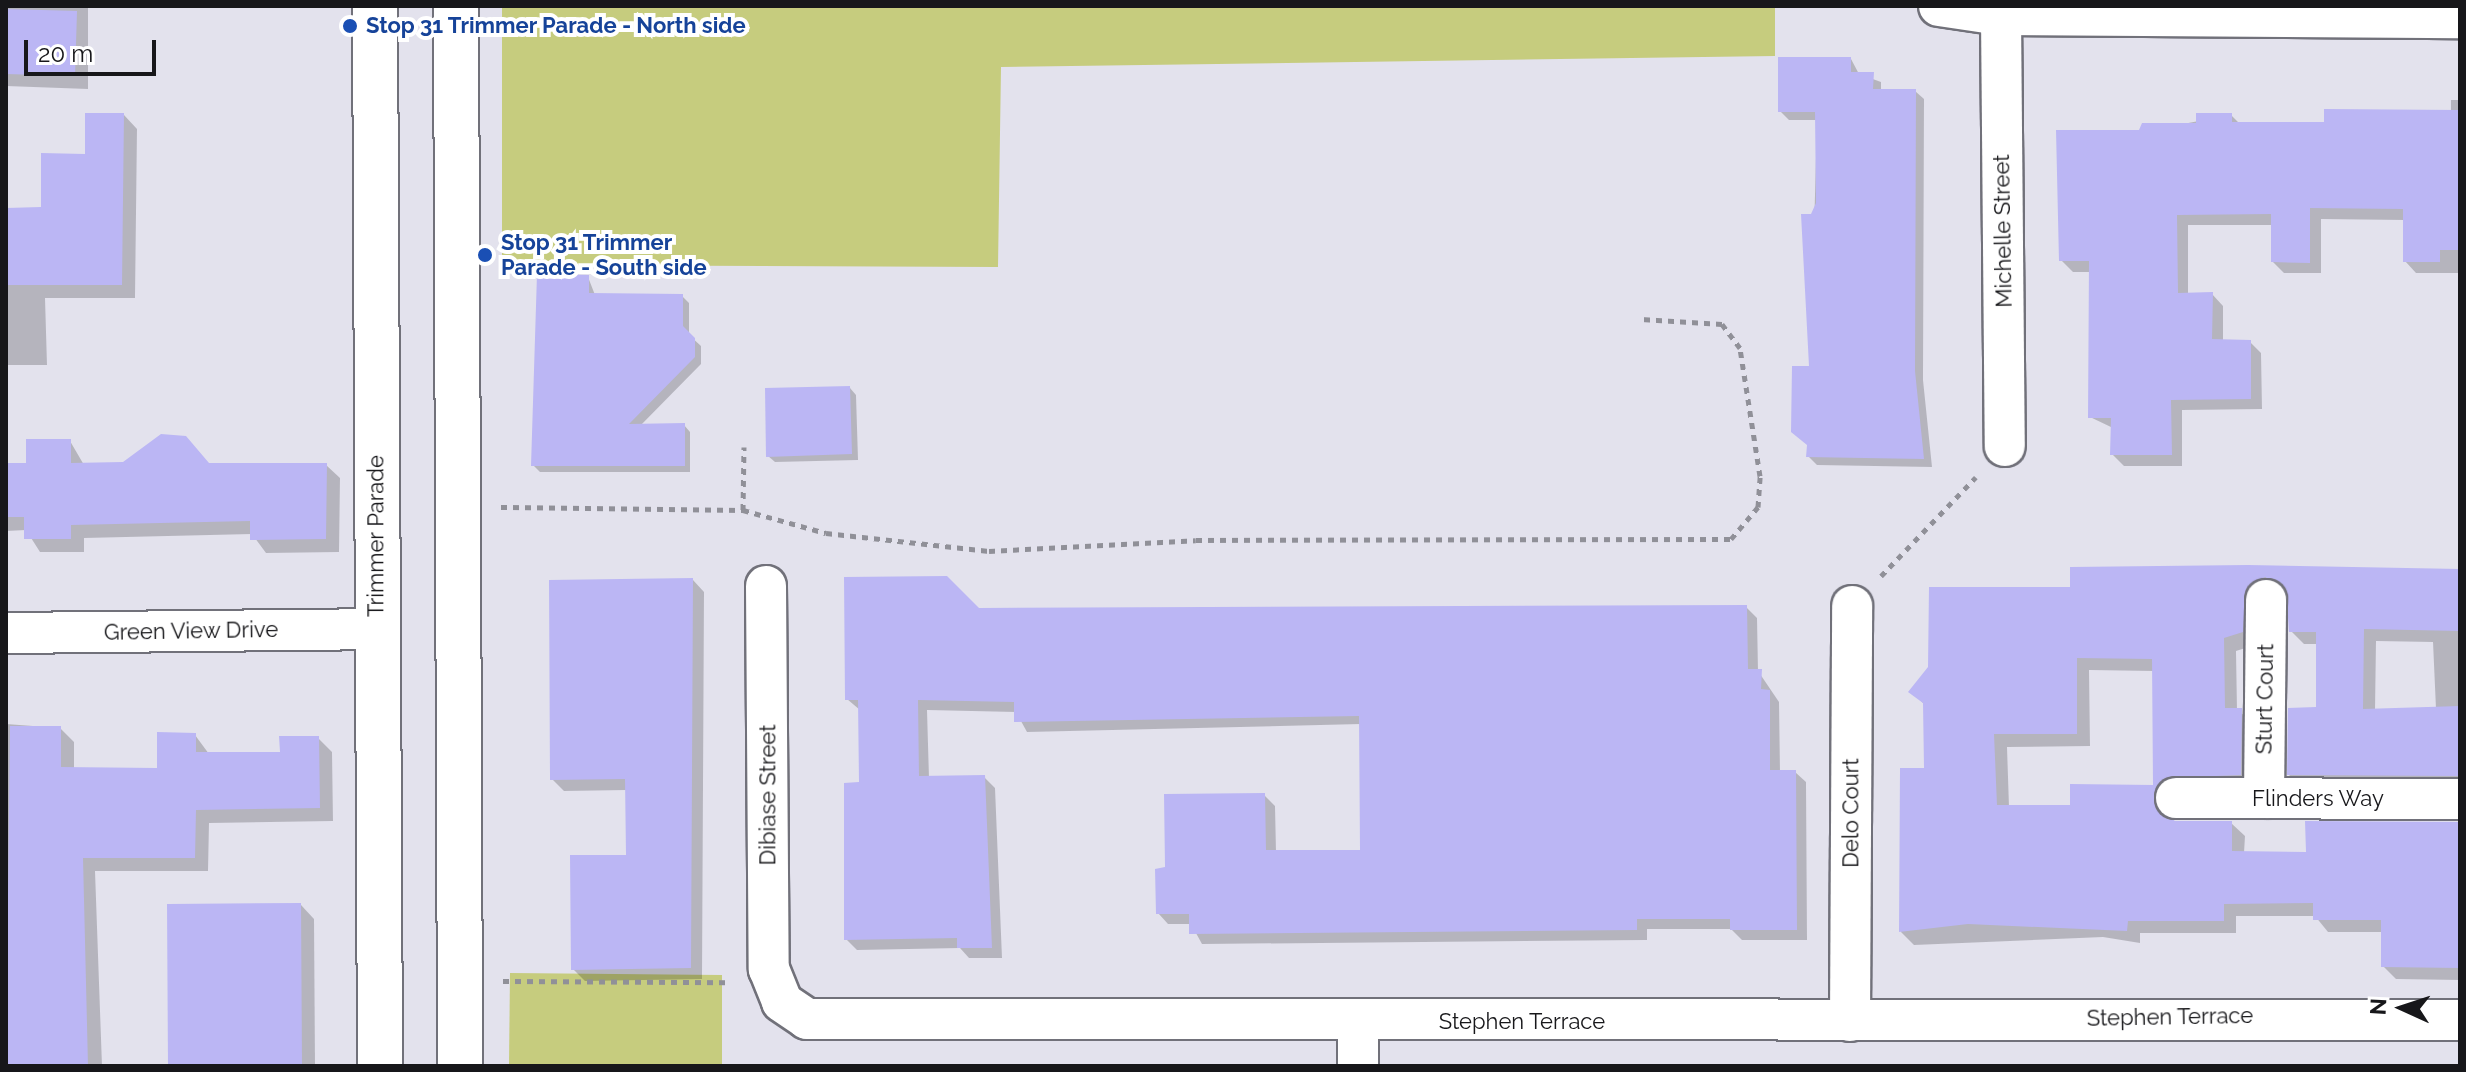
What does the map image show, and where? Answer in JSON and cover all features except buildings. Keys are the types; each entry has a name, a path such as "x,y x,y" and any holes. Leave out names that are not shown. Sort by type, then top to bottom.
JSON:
{"main road":[{"name":"Trimmer Parade","path":"375,6 380,1066"},
{"path":"456,6 460,1066"}],"street":[{"path":"1939,6 2001,15 2460,18"},
{"name":"Michelle Street","path":"2001,15 2005,446"},
{"name":"Dibiase Street","path":"766,586 775,986"},
{"name":"Sturt Court","path":"2264,798 2266,600"},
{"name":"Delo Court","path":"1850,1021 1852,606"},
{"name":"Green View Drive","path":"6,633 376,629"},
{"name":"Flinders Way","path":"2176,798 2460,799"},
{"name":"Stephen Terrace","path":"775,986 807,1019 1850,1021 2268,1016 2460,1020"},
{"path":"1358,1021 1358,1066"}],"path":[{"path":"460,507 743,510 826,533 989,551 1196,540 1731,539 1758,507 1760,476 1740,348 1722,324 1641,319"},
{"path":"1852,606 2005,446"},
{"path":"743,510 744,447"},
{"path":"494,982 775,986"}],"green space":[{"path":"502,6 1775,6 1775,56 1001,67 998,267 502,265"},
{"path":"510,973 722,975 722,1066 509,1066"}],"place":[{"name":"Stop 31 Trimmer Parade - North side","path":"350,26"},
{"name":"Stop 31 Trimmer Parade - South side","path":"485,255"}]}
